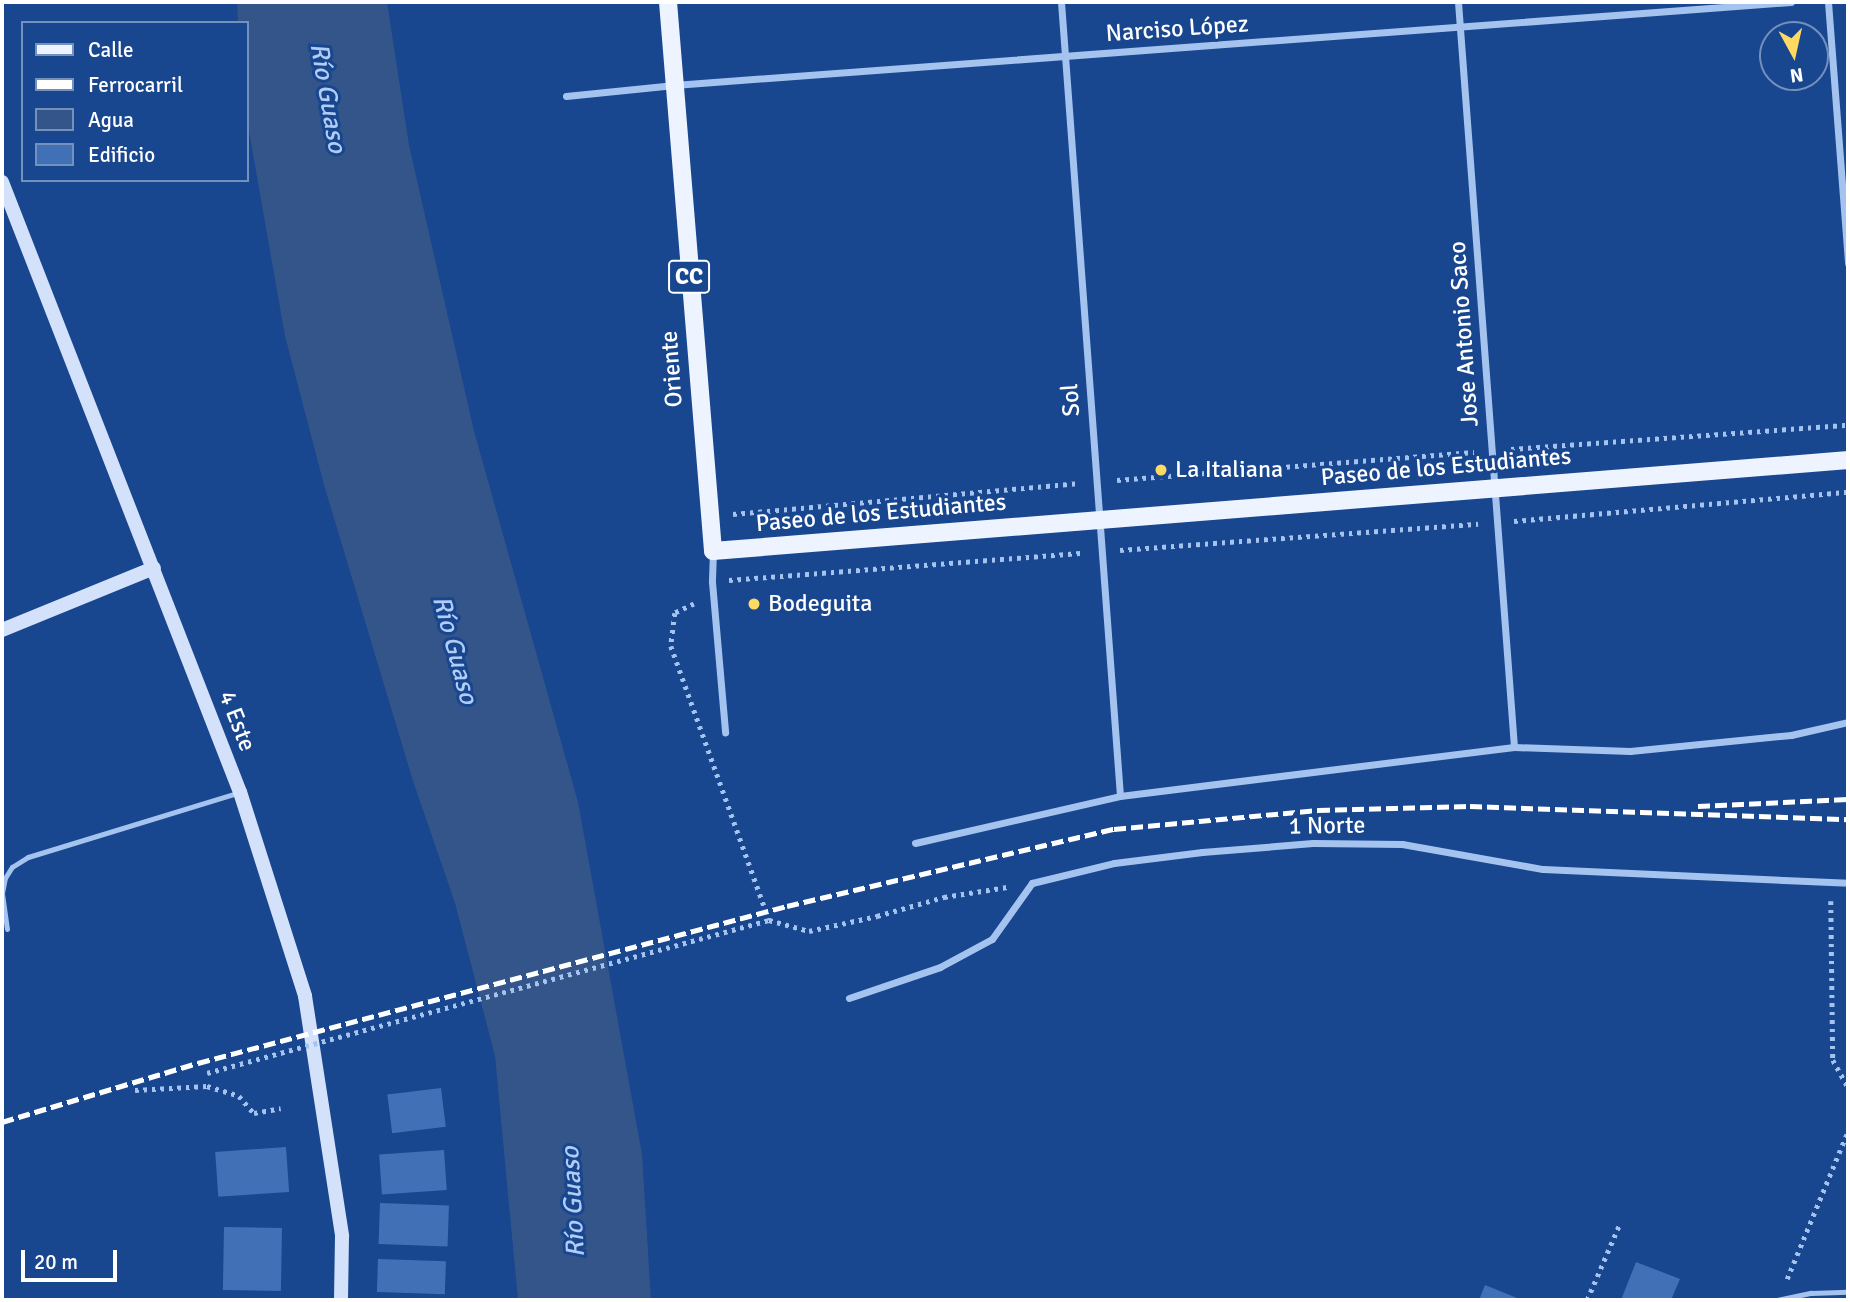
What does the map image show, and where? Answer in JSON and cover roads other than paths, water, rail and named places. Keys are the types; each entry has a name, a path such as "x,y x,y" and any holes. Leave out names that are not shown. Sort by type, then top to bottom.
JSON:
{"main road":[{"name":"Oriente","path":"668,2 708,516 713,551"},
{"name":"4 Este","path":"2,182 240,792 305,996 342,1236 341,1300"},
{"name":"Paseo de los Estudiantes","path":"713,551 1848,460"},
{"path":"2,630 154,568"}],"street":[{"name":"Sol","path":"1061,2 1121,796"},
{"name":"Jose Antonio Saco","path":"1458,2 1497,488 1497,523 1514,747"},
{"name":"Narciso López","path":"566,96 674,85 1791,2"},
{"path":"1828,2 1848,263"},
{"name":"Oriente","path":"713,551 712,582 724,732"},
{"path":"915,843 1121,796 1514,747 1630,751 1791,735 1848,722"},
{"name":"1 Norte","path":"849,998 940,967 992,939 1032,883 1114,863 1313,843 1402,844 1543,869 1848,883"}],"lane":[{"path":"7,929 2,894 5,878 12,867 28,857 240,792"},
{"path":"1778,1299 1811,1293 1848,1292"}],"water":[{"name":"Río Guaso","path":"237,2 387,2 409,145 474,431 578,802 642,1154 651,1300 518,1300 495,1056 455,903 413,781 324,485 285,336 248,126 248,21 238,21"}],"railway":[{"path":"1698,806 1848,799"},
{"path":"2,1122 198,1063 787,906 1114,829 1318,810 1470,806 1848,819"}],"place":[{"name":"La Italiana","path":"1161,470"},
{"name":"Bodeguita","path":"754,604"}]}
